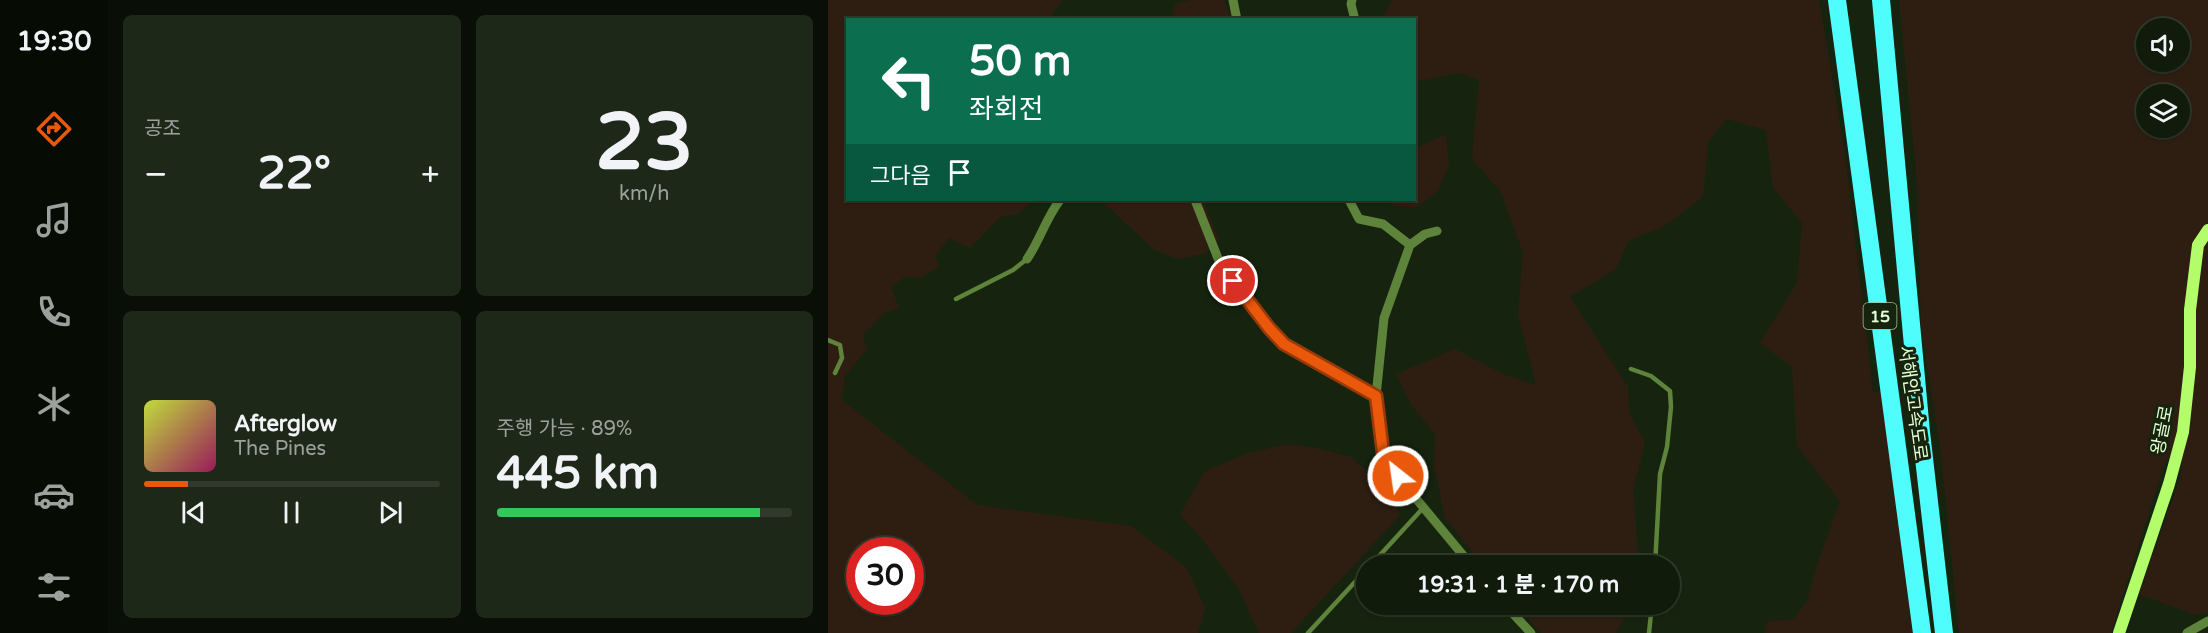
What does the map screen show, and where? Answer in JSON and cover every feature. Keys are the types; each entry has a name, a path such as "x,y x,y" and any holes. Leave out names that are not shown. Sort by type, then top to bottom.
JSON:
{"highway":[{"name":"서해안고속도로","path":"1837,0 1922,633"},
{"name":"서해안고속도로","path":"1881,0 1920,420 1944,633"}],"main road":[{"name":"왕골로","path":"2119,633 2169,484 2182,432 2190,367 2190,310 2198,245 2208,230"}],"street":[{"path":"1233,0 1237,18"},
{"path":"1353,0 1351,4 1354,18"},
{"path":"1027,259 1038,243 1052,211 1059,201"},
{"path":"1195,201 1221,266 1269,328 1284,344 1376,396"},
{"path":"1350,201 1359,219 1383,224 1410,245"},
{"path":"1437,231 1425,234 1410,245 1384,318 1376,396 1384,460 1463,555"},
{"path":"1514,615 1531,633"},
{"path":"2188,633 2208,621"}],"lane":[{"path":"956,299 1013,270 1027,259"},
{"path":"828,340 840,345 842,358 835,373"},
{"path":"1631,369 1651,376 1670,391 1671,407 1667,447 1660,474 1656,555"},
{"path":"1380,555 1424,507"},
{"path":"1308,633 1356,581"},
{"path":"1649,633 1651,615"}],"shaded area":[{"path":"828,0 1063,0 1052,14 1054,18 846,18 846,201 1032,201 1018,214 1000,217 970,248 949,238 935,256 939,266 921,278 905,277 891,287 899,308 884,313 863,335 867,349 845,376 842,400 977,505 1131,526 1187,568 1205,608 1198,633 828,633"},
{"path":"1190,0 1224,0 1231,18 1172,18 1175,4"},
{"path":"1392,0 1819,0 1845,154 1873,392 1887,391 1917,633 1765,633 1767,621 1793,620 1807,601 1840,501 1797,446 1792,367 1760,343 1797,283 1802,223 1773,188 1766,130 1726,119 1708,143 1703,197 1662,228 1629,240 1616,269 1570,297 1628,387 1629,412 1645,443 1633,490 1638,555 1475,555 1445,518 1434,466 1435,434 1411,405 1396,374 1455,349 1503,374 1536,385 1518,315 1523,253 1501,192 1472,159 1479,80 1459,73 1421,81 1416,78 1416,18 1382,18"},
{"path":"1899,0 2208,0 2208,612 2195,615 2139,594 2181,476 2183,442 2165,462 2111,633 1959,633 1941,454 1921,325 1917,180"},
{"path":"1446,134 1449,166 1437,192 1417,207 1392,206 1388,201 1416,201 1416,146 1419,147"},
{"path":"1102,201 1203,201 1219,240 1205,253 1178,259 1153,249"},
{"path":"1286,444 1316,448 1351,457 1390,491 1400,515 1363,555 1356,555 1356,563 1291,633 1259,633 1239,590 1197,532 1180,515 1204,472 1245,454"},
{"path":"1524,615 1626,615 1616,633 1541,633"}],"route":[{"path":"1233,281 1284,344 1376,396 1384,460 1398,476"}]}
